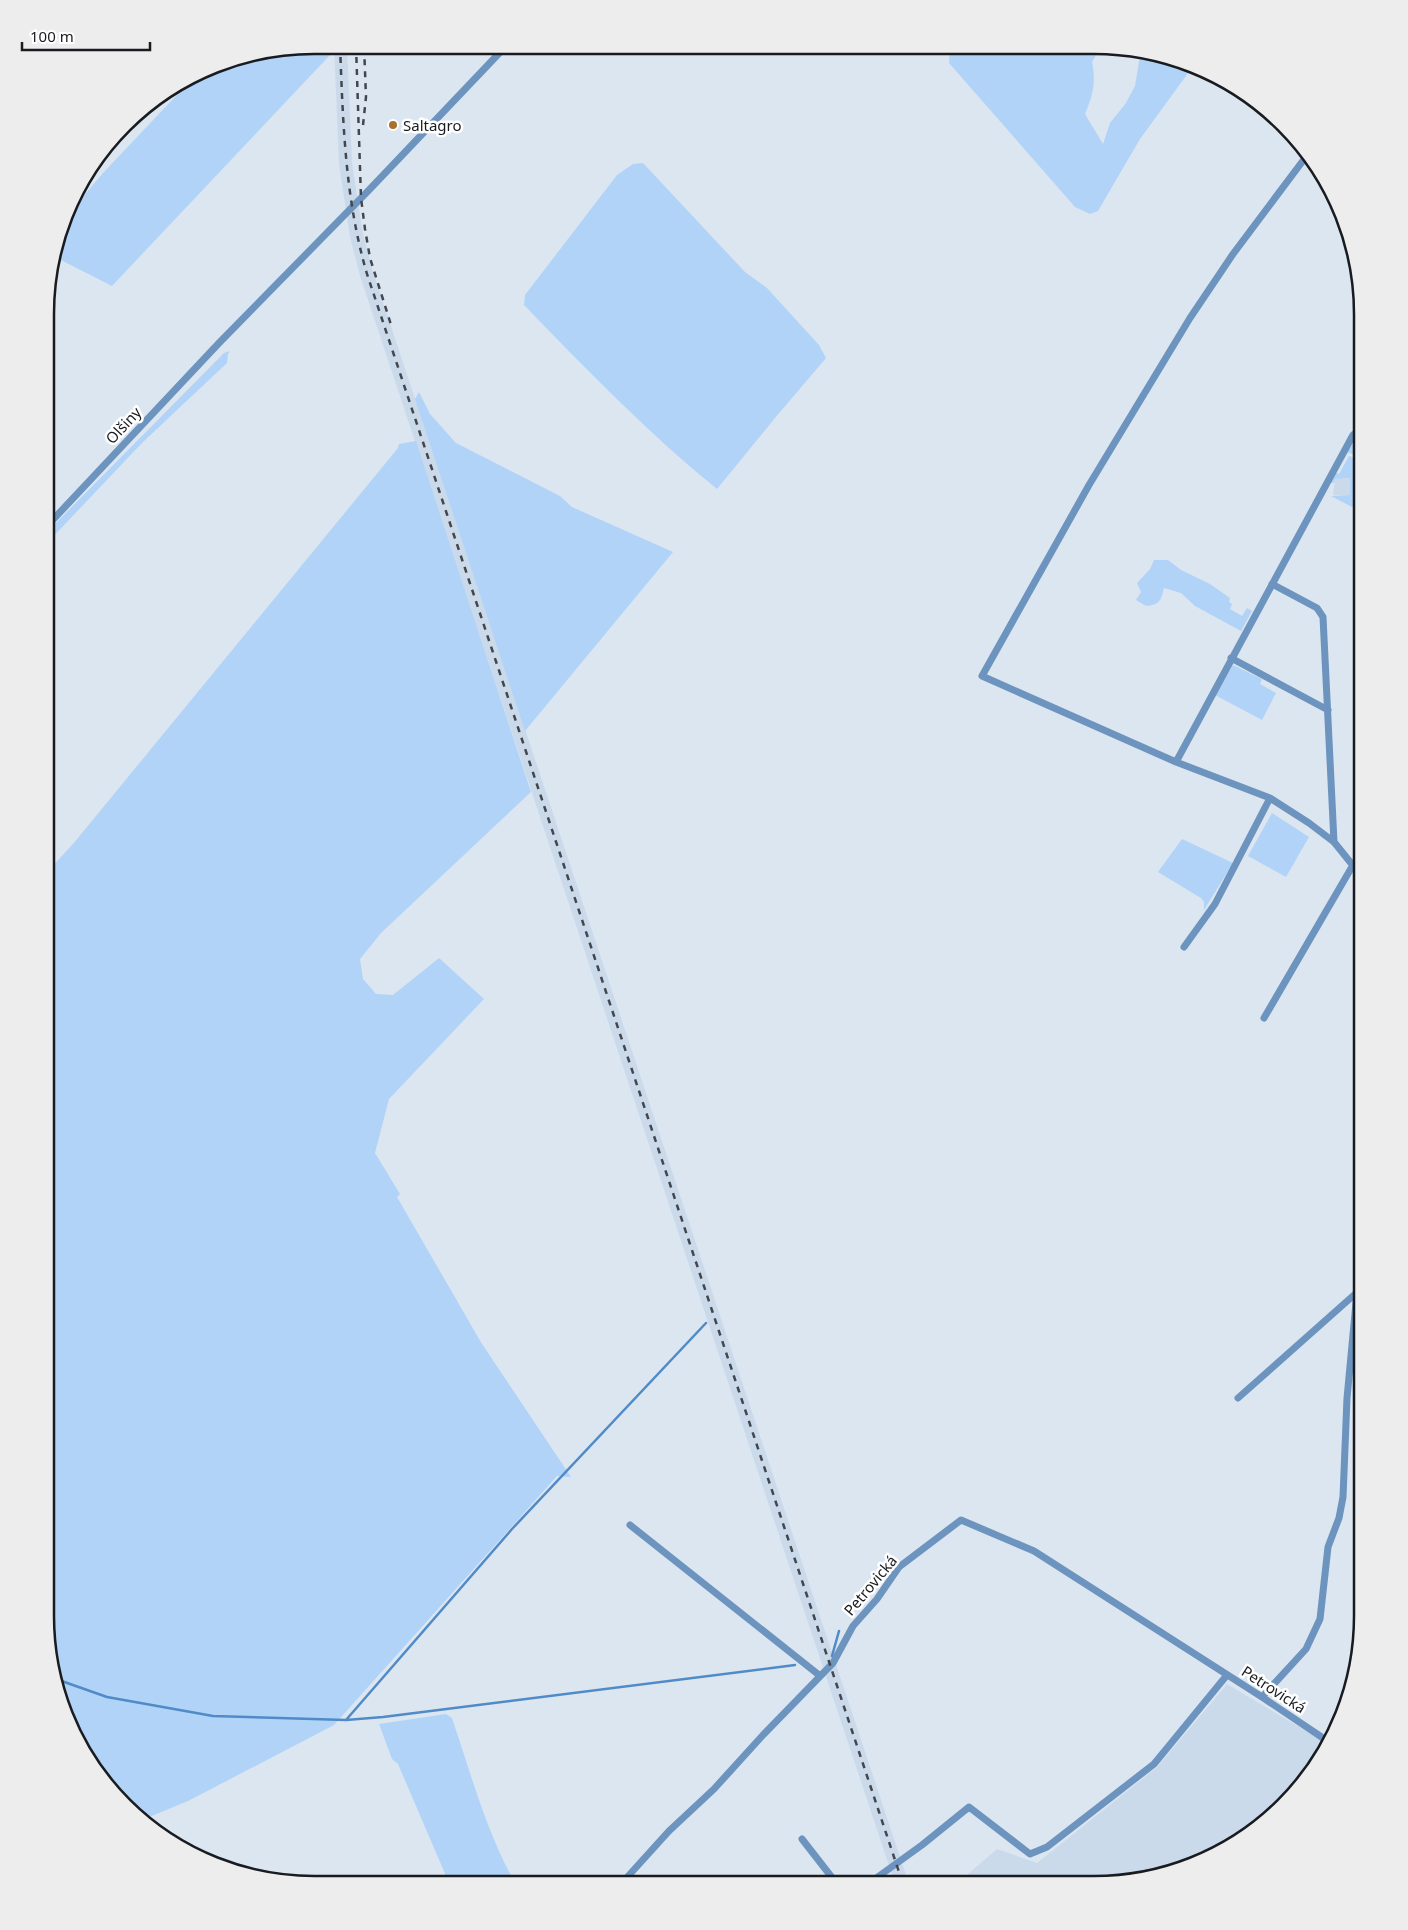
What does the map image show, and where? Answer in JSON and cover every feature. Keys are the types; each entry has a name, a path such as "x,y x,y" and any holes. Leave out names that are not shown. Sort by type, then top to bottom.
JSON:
{"street":[{"name":"Olšiny","path":"54,519 498,54"},
{"path":"1264,1018 1353,866 1334,842 1270,798 1176,762 982,676 1089,485 1190,318 1232,254 1304,160"},
{"path":"1176,762 1354,434"},
{"path":"1272,584 1317,608 1323,617 1334,842"},
{"path":"1231,658 1328,710"},
{"path":"1184,947 1215,904 1270,798"},
{"path":"1238,1398 1354,1294"},
{"path":"1262,1697 1306,1649 1320,1619 1328,1547 1339,1518 1343,1497 1347,1398 1354,1339"},
{"name":"Petrovická","path":"628,1876 669,1831 714,1789 763,1735 807,1691 819,1675 833,1663 853,1626 877,1599 899,1567 961,1520 1034,1551 1323,1738"},
{"path":"630,1526 819,1675"},
{"path":"879,1876 970,1808 1030,1854 1047,1847 1154,1764 1227,1675"},
{"path":"802,1839 831,1876"}],"shaded area":[{"path":"297,54 330,54 112,286 60,259 68,230 81,199 180,91 199,81 230,68 263,59"},
{"path":"334,54 347,54 352,163 363,234 373,272 906,1876 892,1876 360,276 350,237 339,164"},
{"path":"950,54 1097,54 1092,62 1093,88 1085,114 1103,144 1110,123 1126,103 1135,86 1140,58 1189,72 1140,139 1098,211 1090,214 1075,207 949,63"},
{"path":"643,163 745,272 767,288 819,345 826,358 717,489 642,423 524,305 525,295 617,175 633,164"},
{"path":"230,351 227,363 142,443 54,536 54,525 224,353"},
{"path":"419,392 430,414 456,443 560,496 572,507 673,552 525,731 415,399"},
{"path":"416,441 531,792 381,933 360,959 363,979 376,994 393,995 439,958 484,999 389,1099 375,1153 400,1194 397,1197 482,1344 571,1477 557,1476 334,1725 188,1801 149,1817 118,1788 107,1774 81,1731 63,1683 54,1633 54,864 73,844 398,448 399,444"},
{"path":"1354,442 1354,455 1347,452"},
{"path":"1349,456 1354,458 1354,507 1331,496 1350,495 1350,478 1335,479 1334,483 1330,483 1335,472 1339,474"},
{"path":"1350,478 1351,495 1333,495 1335,479"},
{"path":"1154,560 1168,560 1181,570 1210,584 1230,598 1229,602 1232,604 1230,609 1242,616 1247,608 1252,611 1241,631 1195,606 1181,593 1164,588 1162,596 1157,603 1146,606 1136,600 1141,592 1137,583 1150,569"},
{"path":"1233,665 1262,679 1260,684 1276,693 1262,720 1215,695"},
{"path":"1272,813 1309,837 1286,877 1248,856"},
{"path":"1182,839 1233,863 1204,910 1204,902 1201,898 1158,872"},
{"path":"1227,1684 1322,1740 1301,1774 1266,1812 1239,1832 1194,1856 1145,1871 1111,1876 966,1876 997,1849 1037,1863 1157,1767"},
{"path":"446,1714 452,1718 487,1823 512,1876 446,1876 398,1764 392,1759 379,1724"}],"waterway":[{"path":"346,1720 512,1529 706,1323"},
{"path":"832,1656 839,1631"},
{"path":"63,1681 107,1697 213,1716 346,1720 383,1717 795,1665"}],"railway":[{"path":"340,54 346,161 354,218 367,274 900,1876"},
{"path":"356,54 361,198 365,229 370,258 392,328"},
{"path":"363,125 366,97 364,54"}],"place":[{"name":"Saltagro","path":"393,125"}]}
